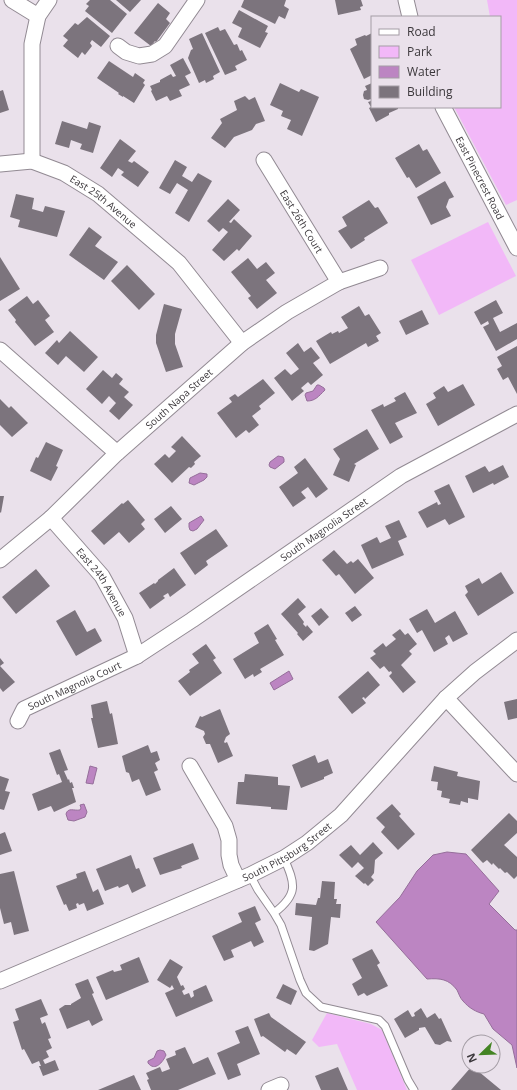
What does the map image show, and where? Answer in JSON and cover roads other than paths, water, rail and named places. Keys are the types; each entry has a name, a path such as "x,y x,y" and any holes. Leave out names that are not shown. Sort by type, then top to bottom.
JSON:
{"street":[{"path":"12,0 38,16"},
{"path":"0,164 32,161 32,44 38,16 49,0"},
{"path":"118,46 126,52 139,56 152,54 165,46 198,0"},
{"path":"406,0 410,16"},
{"name":"East Pinecrest Road","path":"444,108 517,248"},
{"name":"East 26th Court","path":"264,160 339,282"},
{"name":"East 25th Avenue","path":"32,161 64,173 98,194 179,263 242,343"},
{"name":"South Napa Street","path":"0,560 51,518 117,453 242,343 287,312 339,282 380,268"},
{"path":"0,350 117,453"},
{"name":"South Magnolia Street","path":"137,656 192,620 401,476 517,414"},
{"name":"East 24th Avenue","path":"51,518 102,576 125,618 137,656"},
{"name":"South Pittsburg Street","path":"0,981 244,878 284,858 307,843 341,815 446,698 474,672 517,640"},
{"name":"South Magnolia Court","path":"18,721 24,709 137,656"},
{"path":"446,698 517,774"},
{"path":"190,766 225,826 229,840 231,865 244,878"}],"lane":[{"path":"274,913 285,905 292,892 292,878 284,858"},
{"path":"244,878 258,890 281,925 306,993 321,1007 379,1020 385,1026 408,1080 414,1090"}],"water":[{"path":"317,385 325,390 318,397 307,401 305,395 306,393 313,391"},
{"path":"278,456 283,457 284,462 275,469 270,467 270,462"},
{"path":"200,473 207,474 207,477 194,485 189,483 190,478"},
{"path":"201,516 204,520 197,529 193,531 190,530 189,523"},
{"path":"289,671 293,679 274,690 270,683"},
{"path":"90,766 97,768 93,784 86,783"},
{"path":"84,804 87,812 85,817 74,821 68,820 66,814 68,811 80,810 80,805"},
{"path":"447,852 466,854 499,891 489,904 515,930 517,930 517,1068 512,1045 501,1036 501,1034 493,1029 484,1014 475,1011 468,1006 462,1000 454,986 447,981 440,979 427,979 376,922 400,897 417,871 433,855"},
{"path":"157,1051 164,1051 166,1055 165,1058 161,1063 153,1067 148,1063 148,1061 154,1058"}]}
